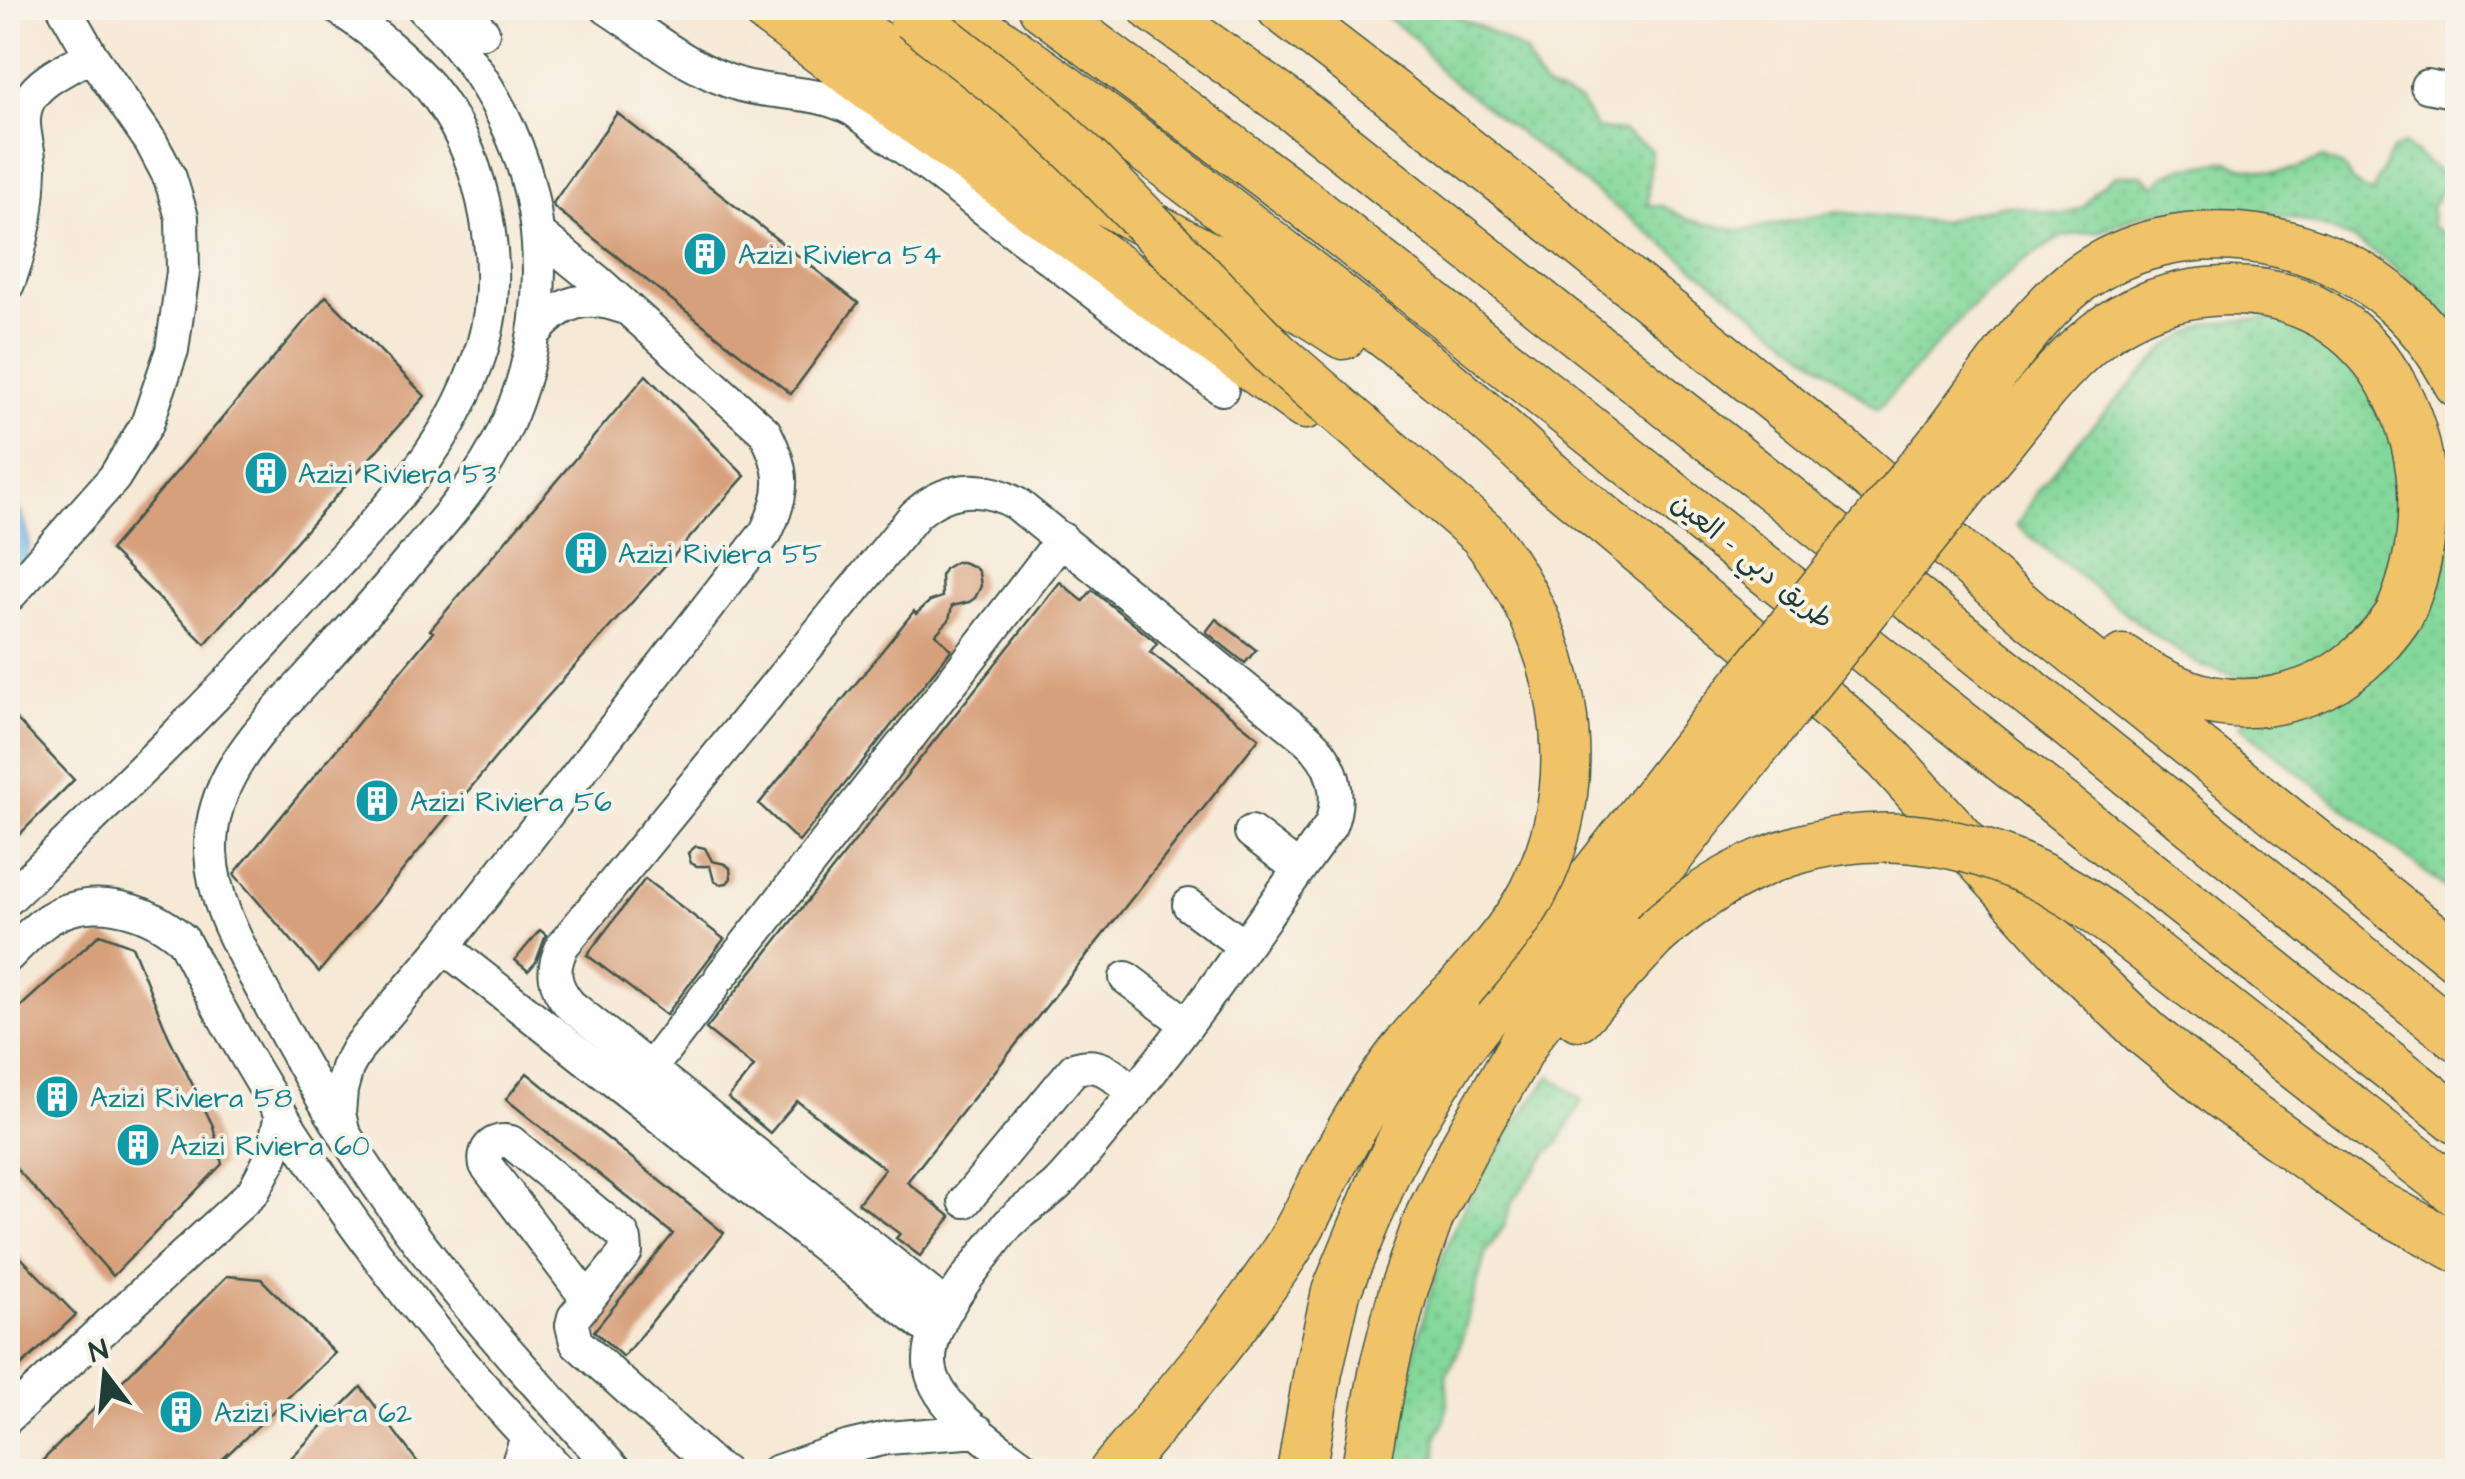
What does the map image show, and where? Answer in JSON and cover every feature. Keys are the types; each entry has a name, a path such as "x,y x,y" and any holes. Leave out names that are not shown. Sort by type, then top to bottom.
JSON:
{"highway":[{"path":"764,8 1384,463 1432,490"},
{"path":"827,8 996,132 1072,181 1316,317 1480,433 1541,468"},
{"name":"طريق دبي - العين","path":"1044,8 1300,200 2458,1120"},
{"path":"1153,8 1294,108 1889,579 2458,1038"},
{"path":"1281,8 1859,466 2032,617 2458,958"},
{"path":"921,10 1035,68 1274,246 1469,403 1541,468 1887,757 2075,965 2146,1034 2222,1095 2365,1198 2458,1248"},
{"path":"921,10 1088,162 1276,355 1483,534 1525,596 1544,638 1562,706 1562,810 1544,867 1517,919 1459,990 1413,1037 1367,1102 1290,1245 1252,1303 1113,1472"},
{"path":"1365,1472 1385,1363 1410,1270 1430,1215 1530,1032 1752,750 1968,446 2026,333 2055,301 2083,277 2150,246 2187,238 2261,239 2331,260 2370,281 2425,330 2458,383"},
{"path":"1336,1292 1385,1174 1428,1092 1500,994 1717,719 1968,446 2064,367 2086,344 2138,310 2166,299 2225,290 2255,291 2312,305 2342,321 2386,361 2403,386 2425,435 2432,463 2432,535 2422,570 2387,633 2339,676 2288,699 2232,703 2204,700 2151,679 2077,631 2032,617"},
{"path":"1490,1102 1536,1060 1653,935 1702,895 1752,867 1793,852 1834,842 1891,837 1950,843 2008,860 2064,888 2112,921 2458,1192"},
{"path":"1301,1472 1351,1210 1378,1141 1459,990"}],"street":[{"path":"8,597 114,478 130,454 161,388 179,311 184,242 176,197 161,159 64,8"},
{"path":"8,898 135,778 249,662 394,498 450,422 476,365 488,313 490,248 479,184 468,154 438,97 390,48 338,8"},
{"path":"423,8 462,50 494,96 524,168 538,233 540,284 535,333 516,402 487,462 469,489 237,760 218,798 211,847 213,872 232,932 344,1136 462,1297 616,1472"},
{"path":"607,8 720,78 760,89 825,97 854,110 1222,389"},
{"path":"8,284 19,250 29,192 24,112 36,90 91,55"},
{"path":"344,1136 340,1090 358,1048 444,947 766,532 778,508 782,482 777,456 765,432 538,233"},
{"path":"535,333 559,309 575,302 610,302 625,308"},
{"path":"941,1320 570,1005 559,992 554,977 555,960 562,946 915,515 950,492 964,490 992,492 1017,504 1062,539 1318,748 1335,786 1335,814 1330,826 1187,1024 1058,1184 1005,1227 941,1320 930,1366 941,1396 1030,1472"},
{"path":"650,1070 1062,539"},
{"path":"1252,832 1299,869"},
{"path":"1188,905 1244,946"},
{"path":"8,956 44,922 85,907 128,908 167,926 183,940 282,1115 395,1282 561,1472"},
{"path":"444,947 941,1320"},
{"path":"1126,978 1187,1024"},
{"path":"296,1054 328,1056 358,1048"},
{"path":"965,1201 1074,1068 1099,1066 1134,1094"},
{"path":"8,1417 253,1192 272,1156 282,1115"},
{"path":"588,1300 489,1170 485,1159 488,1148 498,1140 511,1142 622,1234 626,1252 574,1318 576,1342 724,1472"},
{"path":"253,1192 320,1174"},
{"path":"2365,1198 2403,1231 2458,1268"},
{"path":"776,1472 887,1438 978,1430"},
{"path":"515,1472 527,1437"}],"green space":[{"path":"1374,8 1447,8 1526,53 1547,89 1581,102 1595,128 1623,132 1651,150 1648,205 1663,206 1689,220 1741,231 1837,212 1939,222 2006,205 2062,215 2084,207 2094,192 2116,175 2142,175 2155,186 2165,175 2183,168 2228,161 2277,172 2323,158 2343,166 2352,181 2371,194 2392,150 2404,144 2448,180 2431,208 2432,226 2457,243 2457,335 2420,290 2352,239 2298,219 2248,212 2185,215 2180,208 2140,215 2102,231 2063,236 2019,264 1969,310 1878,409 1444,75 1414,38"},
{"path":"2268,318 2302,324 2358,365 2410,463 2399,570 2368,618 2333,650 2289,671 2250,679 2201,666 2147,630 2017,526 2037,492 2080,439 2168,346 2208,323"},
{"path":"2455,494 2457,897 2238,725 2419,616 2442,572"},
{"path":"1550,1076 1582,1100 1559,1142 1511,1204 1505,1225 1486,1252 1456,1357 1446,1375 1448,1404 1436,1438 1433,1471 1392,1471 1418,1335 1450,1237 1484,1171"}],"water":[{"path":"8,495 25,523 28,547 24,562 8,581"}],"building":[{"name":"Azizi Riviera 54","path":"617,113 858,303 791,394 554,207 553,203"},
{"name":"Azizi Riviera 53","path":"326,296 425,396 205,644 110,550"},
{"path":"646,375 745,476 524,723 319,972 234,874 433,632 430,630"},
{"path":"956,562 975,567 981,586 975,598 952,606 949,620 936,634 951,650 799,842 759,804 914,611 916,614 930,601 942,597 941,576 944,569"},
{"path":"1060,582 1083,601 1092,590 1157,643 1150,652 1259,738 907,1182 951,1217 920,1256 896,1238 900,1234 858,1203 885,1169 797,1101 770,1133 728,1098 754,1067 706,1029"},
{"path":"1216,619 1256,650 1245,663 1206,632"},
{"path":"8,710 74,780 8,846"},
{"path":"696,846 705,848 712,861 730,868 727,883 714,881 710,866 691,863 688,853"},
{"path":"645,879 724,939 666,1015 587,955"},
{"path":"540,930 546,935 536,962 528,971 515,960"},
{"path":"100,934 132,946 168,1035 213,1126 222,1164 113,1276 8,1159 8,1018"},
{"path":"527,1073 724,1233 623,1357 594,1331 673,1234 506,1099"},
{"path":"8,1244 76,1315 8,1378"},
{"name":"Azizi Riviera 62","path":"227,1276 261,1279 335,1353 209,1472 31,1472"},
{"path":"361,1387 425,1472 277,1472"}],"place":[{"name":"Azizi Riviera 54","path":"705,254"},
{"name":"Azizi Riviera 53","path":"266,473"},
{"name":"Azizi Riviera 55","path":"586,553"},
{"name":"Azizi Riviera 56","path":"377,801"},
{"name":"Azizi Riviera 58","path":"57,1097"},
{"name":"Azizi Riviera 60","path":"138,1145"},
{"name":"Azizi Riviera 62","path":"181,1412"}]}
